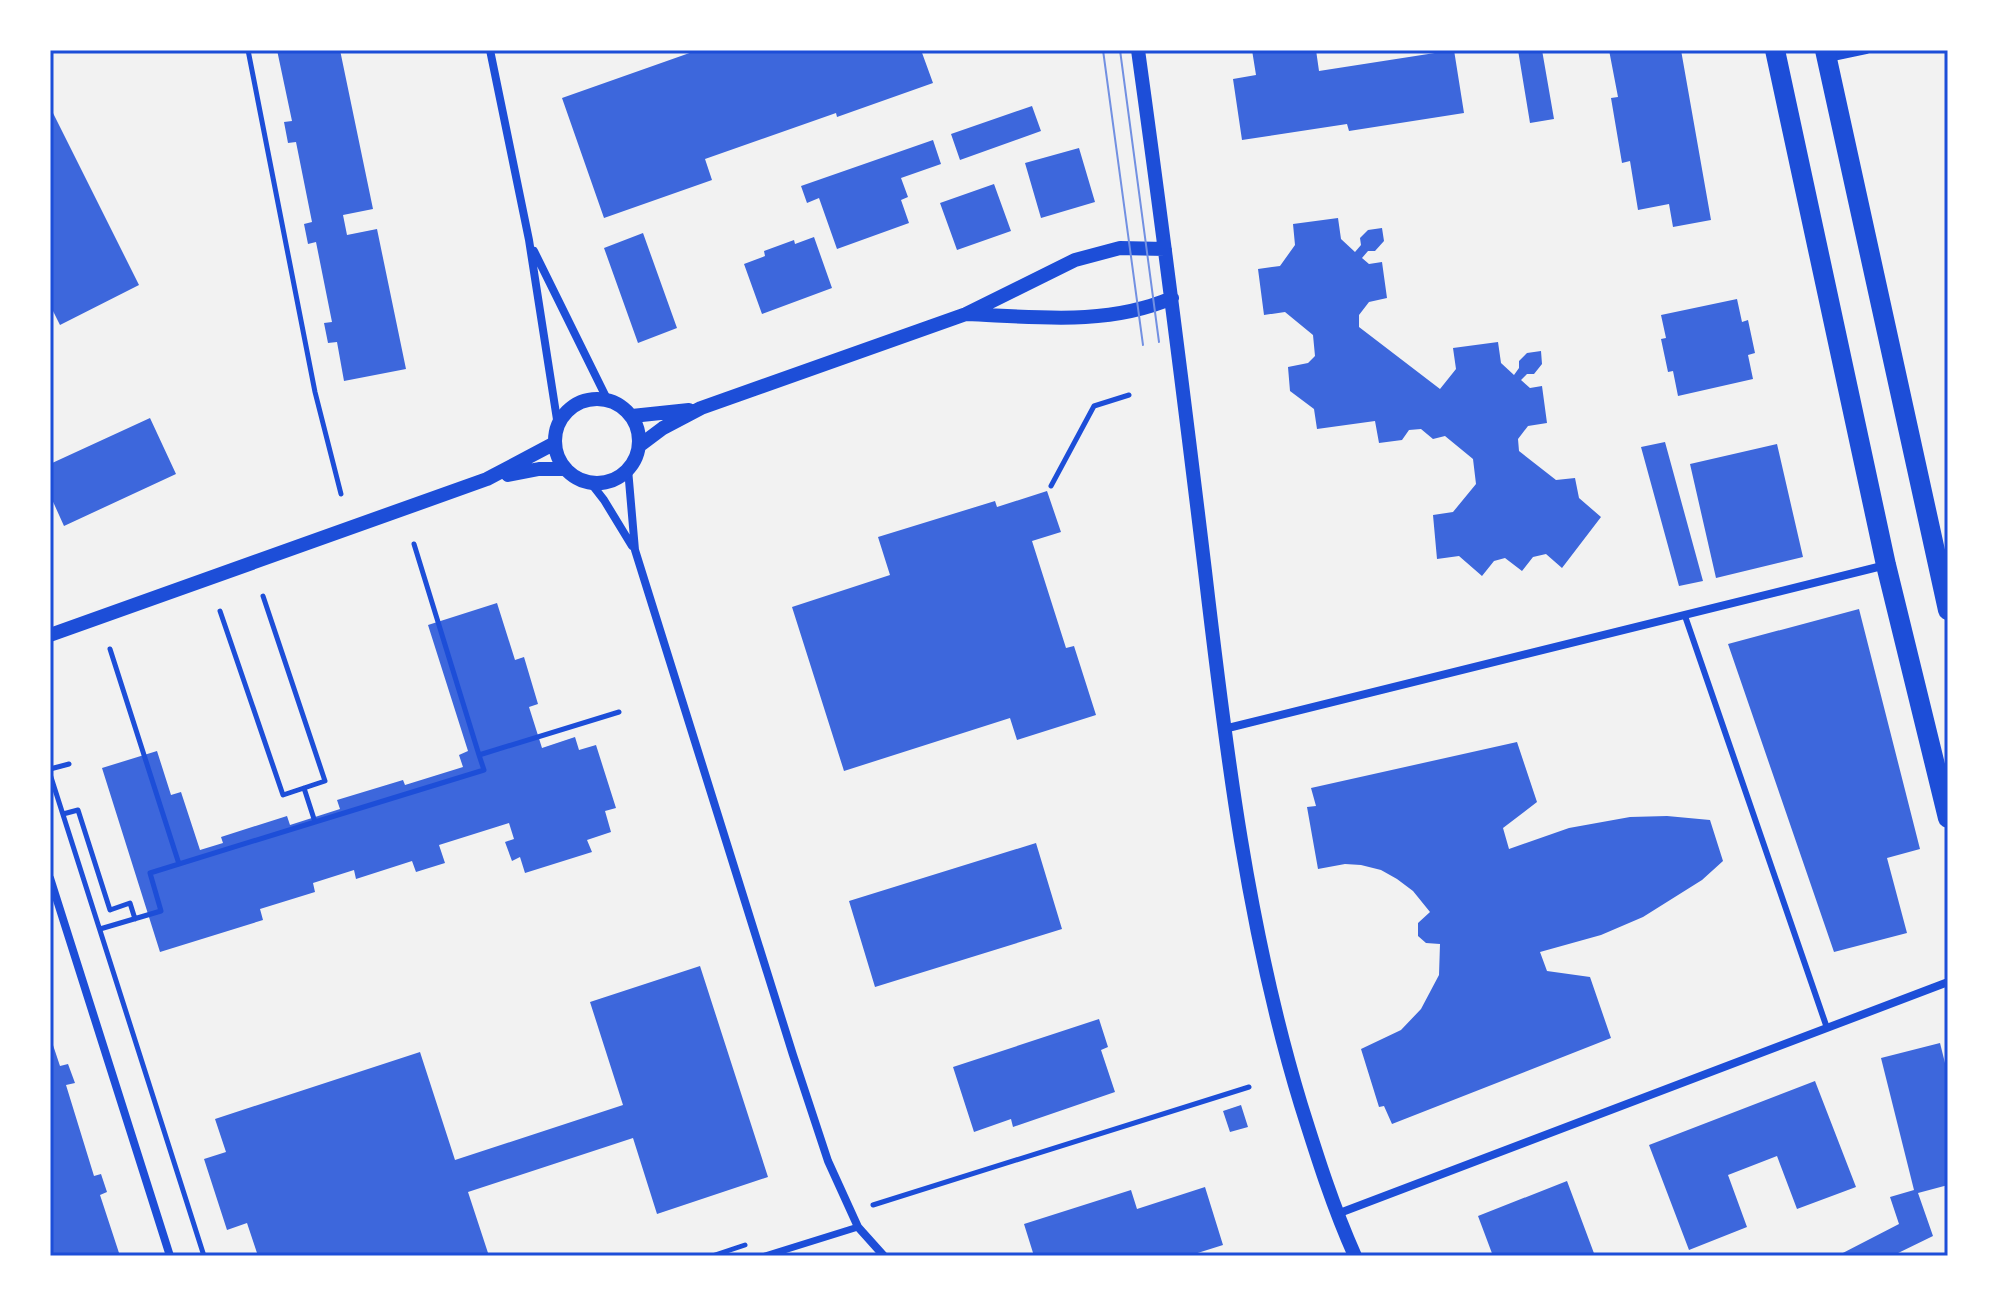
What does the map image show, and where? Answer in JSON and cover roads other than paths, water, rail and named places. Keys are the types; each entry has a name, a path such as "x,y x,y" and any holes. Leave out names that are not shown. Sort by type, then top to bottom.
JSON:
{"main road":[{"path":"1775,50 1886,565 1948,818"},
{"path":"1826,54 1942,562 1948,610"}],"street":[{"path":"490,50 529,240 558,426"},
{"path":"1138,50 1172,298 1224,729 1262,957 1321,1171 1355,1256"},
{"path":"1826,54 1866,50"},
{"path":"529,240 608,401"},
{"path":"590,482 612,480 628,469 639,446 663,428 701,408 966,314 1087,256 1130,247 1165,249"},
{"path":"966,314 1096,318 1155,306 1172,298"},
{"path":"566,469 557,454 558,426 576,405 589,400 608,401 624,408 637,427 639,446"},
{"path":"632,416 701,408"},
{"path":"50,635 487,479 555,443"},
{"path":"487,479 539,469 566,469 590,482 635,550"},
{"path":"628,469 635,550 798,1070 839,1190 858,1227 884,1256"},
{"path":"1224,729 1886,565"},
{"path":"50,878 170,1256"},
{"path":"1337,1214 1948,982"},
{"path":"765,1256 858,1227"}],"lane":[{"path":"1685,616 1827,1028"}],"tram line":[{"path":"1103,50 1143,345"},
{"path":"1120,50 1159,342"}]}
